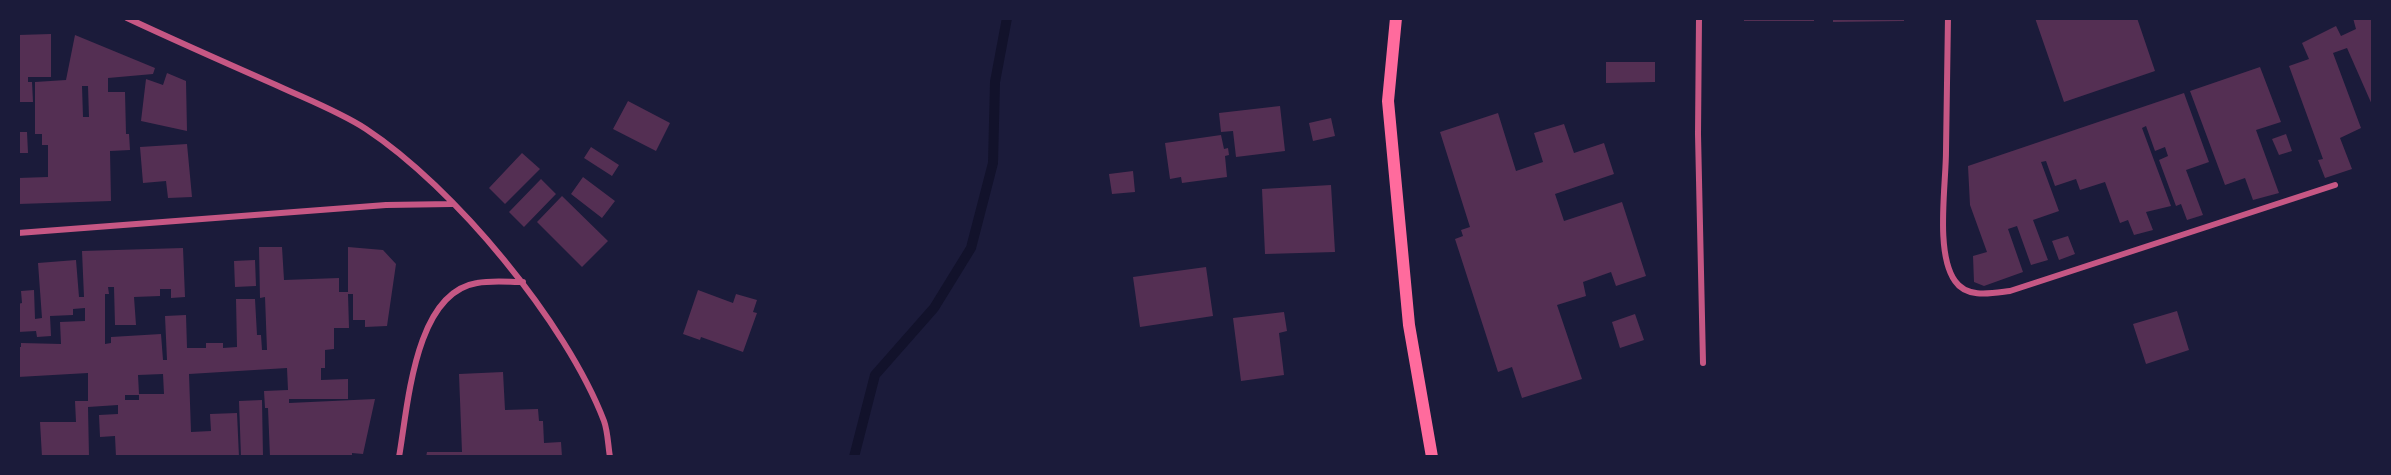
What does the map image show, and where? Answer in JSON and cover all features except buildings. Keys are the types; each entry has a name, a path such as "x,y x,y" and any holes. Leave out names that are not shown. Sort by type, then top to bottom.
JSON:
{"main road":[{"path":"1396,18 1388,101 1409,326 1432,457"}],"street":[{"path":"127,18 326,108 365,129 409,162 452,204 524,282 579,369 604,423 610,457"},
{"path":"1699,18 1698,134 1703,363"},
{"path":"1948,18 1944,222 1946,262 1955,283 1968,291 1982,294 2010,291 2335,185"},
{"path":"18,233 386,206 452,204"},
{"path":"399,457 419,349 434,313 450,295 476,283 524,282"}],"waterway":[{"path":"854,457 875,375 934,308 971,248 993,163 995,82 1007,18"}]}
